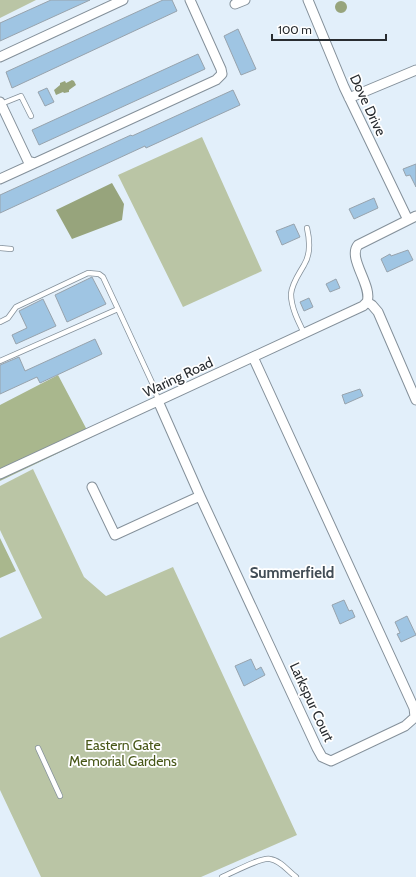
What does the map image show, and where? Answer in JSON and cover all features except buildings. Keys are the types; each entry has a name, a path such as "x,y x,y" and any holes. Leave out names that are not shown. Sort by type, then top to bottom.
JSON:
{"street":[{"path":"0,57 122,0"},
{"path":"0,179 216,80 222,74 221,69 190,0"},
{"path":"235,4 245,0"},
{"name":"Dove Drive","path":"308,0 349,98 412,218"},
{"path":"349,98 416,70"},
{"path":"0,103 28,161 35,163"},
{"path":"412,218 358,245 355,251 368,295 367,302 378,312 416,400"},
{"name":"Waring Road","path":"0,474 363,306 367,302"},
{"name":"Larkspur Court","path":"158,402 200,496 322,757 331,761 405,726 415,718 414,708 253,357"},
{"path":"92,487 115,535 200,496"}],"lane":[{"path":"0,103 21,96 31,116"},
{"path":"304,333 294,309 291,293 307,259 310,240 307,228"},
{"path":"0,248 11,249"},
{"path":"0,322 8,318 16,307 88,273 99,274 103,277 155,389 158,402"},
{"path":"0,360 118,309"},
{"path":"38,748 60,796"},
{"path":"222,877 259,861 270,859 279,863 296,877"}],"green space":[{"path":"0,0 36,0 0,18"},
{"path":"202,137 262,271 183,307 118,175"},
{"name":"Eastern Gate Memorial Gardens","path":"33,469 84,577 106,596 173,567 297,835 201,877 41,877 0,790 0,638 42,618 0,530 0,486"}],"shaded area":[{"path":"341,1 345,3 347,7 345,11 341,13 337,11 335,7 337,3"},
{"path":"72,80 76,85 69,90 69,92 63,92 56,95 54,90 60,85 60,83 65,81 66,83"},
{"path":"112,183 124,204 122,220 72,239 56,210"},
{"path":"58,375 87,430 0,470 0,405"},
{"path":"92,437 0,481 0,479"},
{"path":"0,538 16,571 0,578"}],"district":[{"name":"Summerfield","path":"292,573"}]}
